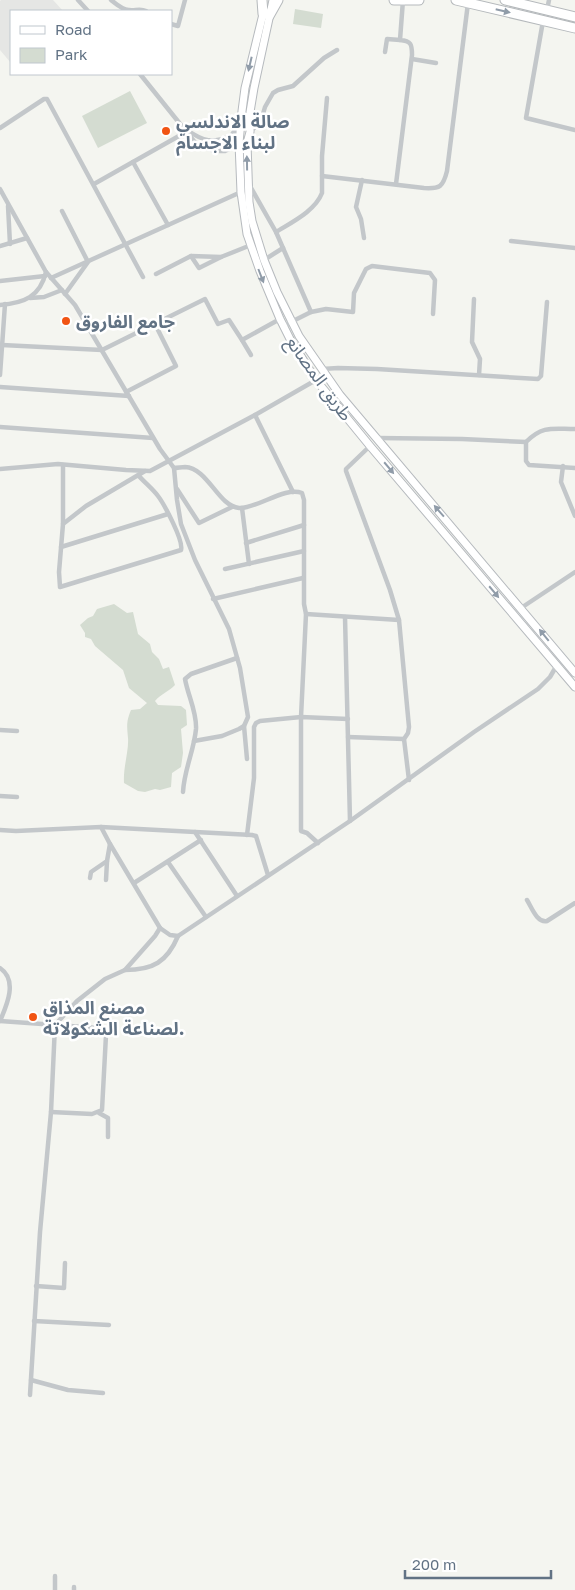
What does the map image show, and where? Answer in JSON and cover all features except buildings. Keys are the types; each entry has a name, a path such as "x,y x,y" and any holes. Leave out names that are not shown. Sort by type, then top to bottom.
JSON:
{"highway":[{"path":"262,0 266,15"},
{"path":"266,15 278,0"},
{"path":"394,0 418,0"},
{"path":"450,0 575,28"},
{"path":"505,0 575,17"}],"main road":[{"name":"طريق المصانع","path":"266,0 266,15 250,112 250,132 243,143 241,192 244,218 251,245 263,279 282,322 316,380 575,686"},
{"name":"طريق المصانع","path":"273,0 266,15 245,88 241,121 252,221 264,260 299,336 321,369 376,438 574,671"}],"street":[{"path":"78,0 87,10"},
{"path":"82,5 88,0"},
{"path":"111,0 128,10 144,10"},
{"path":"172,24 178,26 185,0"},
{"path":"400,40 403,0"},
{"path":"547,10 548,0"},
{"path":"322,176 435,189 442,184 445,179 468,3"},
{"path":"543,20 526,118 575,130"},
{"path":"385,52 387,39 410,42 412,44 412,59 396,184"},
{"path":"250,132 260,121 273,93 292,86 324,58 337,50"},
{"path":"412,59 436,64"},
{"path":"141,75 181,126 198,144 214,151 224,151 243,143"},
{"path":"276,232 302,215 320,198 322,193 322,156 327,98"},
{"path":"0,128 47,99 143,277"},
{"path":"181,126 198,138 211,142 231,136 241,121"},
{"path":"94,184 186,132"},
{"path":"133,162 168,225"},
{"path":"362,180 356,207 361,219 364,238"},
{"path":"248,182 276,232 312,312"},
{"path":"0,189 45,274 51,278 75,305 153,438 167,461 174,468 182,524 213,599 229,629 237,658 248,717 244,726 246,759"},
{"path":"51,278 241,192"},
{"path":"0,202 7,202"},
{"path":"7,202 10,244"},
{"path":"62,211 88,262"},
{"path":"0,246 27,238"},
{"path":"511,241 575,248"},
{"path":"192,256 198,268 251,245"},
{"path":"264,260 283,248"},
{"path":"156,274 192,256 221,257"},
{"path":"0,375 3,304 64,292 88,262"},
{"path":"242,340 282,322 292,322 312,312 326,309 353,312 354,293 366,269 372,266 430,273 434,280 433,314"},
{"path":"0,281 45,274"},
{"path":"30,298 41,287 45,274"},
{"path":"2,345 102,350 206,299 218,324 229,320 251,355"},
{"path":"474,299 472,342 480,359 479,376"},
{"path":"321,369 338,368 540,378 547,302"},
{"path":"0,387 128,394 176,366 155,324"},
{"path":"63,524 86,506 145,471 157,468 316,380"},
{"path":"255,415 293,492"},
{"path":"0,427 153,438"},
{"path":"575,429 544,429 535,433 526,442 526,463 529,465 575,468"},
{"path":"376,438 526,442"},
{"path":"370,446 346,469 346,474 390,590 398,620 409,727 404,739 409,780"},
{"path":"0,469 63,465 145,471"},
{"path":"63,465 60,587 181,550 182,546 158,496 138,475"},
{"path":"562,466 562,482 575,516"},
{"path":"174,468 186,467 198,472 232,507"},
{"path":"176,488 199,523 232,507 242,508 293,492 301,493 304,500 303,578 306,614 301,717 301,832 307,833 318,843"},
{"path":"242,508 249,564"},
{"path":"60,547 168,514"},
{"path":"246,543 304,525"},
{"path":"225,569 304,551"},
{"path":"521,608 575,572"},
{"path":"213,599 303,578"},
{"path":"306,614 398,620"},
{"path":"345,617 350,821"},
{"path":"183,792 196,726 186,678 191,674 237,658"},
{"path":"125,970 143,970 164,958 173,948 178,936 318,843 538,689 550,677 557,665"},
{"path":"247,835 254,778 254,727 256,723 260,720 301,717 348,719"},
{"path":"194,741 222,736 244,726"},
{"path":"0,730 18,731"},
{"path":"348,737 404,739"},
{"path":"0,796 17,797"},
{"path":"0,830 101,827 256,836 268,875"},
{"path":"101,827 160,928 170,935 178,936"},
{"path":"195,832 237,896"},
{"path":"134,883 201,840"},
{"path":"106,880 110,844"},
{"path":"90,878 91,872 107,861"},
{"path":"168,862 206,917"},
{"path":"527,900 539,920 543,922 547,922 575,903"},
{"path":"30,1395 36,1286 51,1112 56,1025 77,1001 105,979 125,970 156,936 160,928"},
{"path":"0,968 8,976 10,990 9,998 0,1021 98,1028 106,1035 103,1105 99,1113"},
{"path":"51,1112 99,1113 108,1118 108,1137"},
{"path":"36,1286 64,1288 65,1263"},
{"path":"34,1321 109,1325"},
{"path":"31,1380 68,1390 103,1393"},
{"path":"55,1576 55,1590"}],"shaded area":[{"path":"53,0 62,10 10,10 10,62 0,50 0,1"}],"green space":[{"path":"295,9 323,14 321,28 293,24"},
{"path":"130,91 147,123 98,148 82,116"},
{"path":"114,604 127,613 133,612 138,634 150,644 152,652 159,659 163,669 169,667 175,685 155,701 158,705 181,706 186,710 187,725 181,729 183,753 181,767 172,773 171,787 145,792 138,791 124,783 128,743 128,718 131,710 140,709 147,703 129,688 123,670 95,646 91,639 85,637 85,633 80,625 93,616 97,609"}],"place":[{"name":"صالة الاندلسي لبناء الاجسام","path":"166,131"},
{"name":"جامع الفاروق","path":"66,321"},
{"name":"مصنع المذاق لصناعة الشكولاتة.","path":"33,1017"}]}
